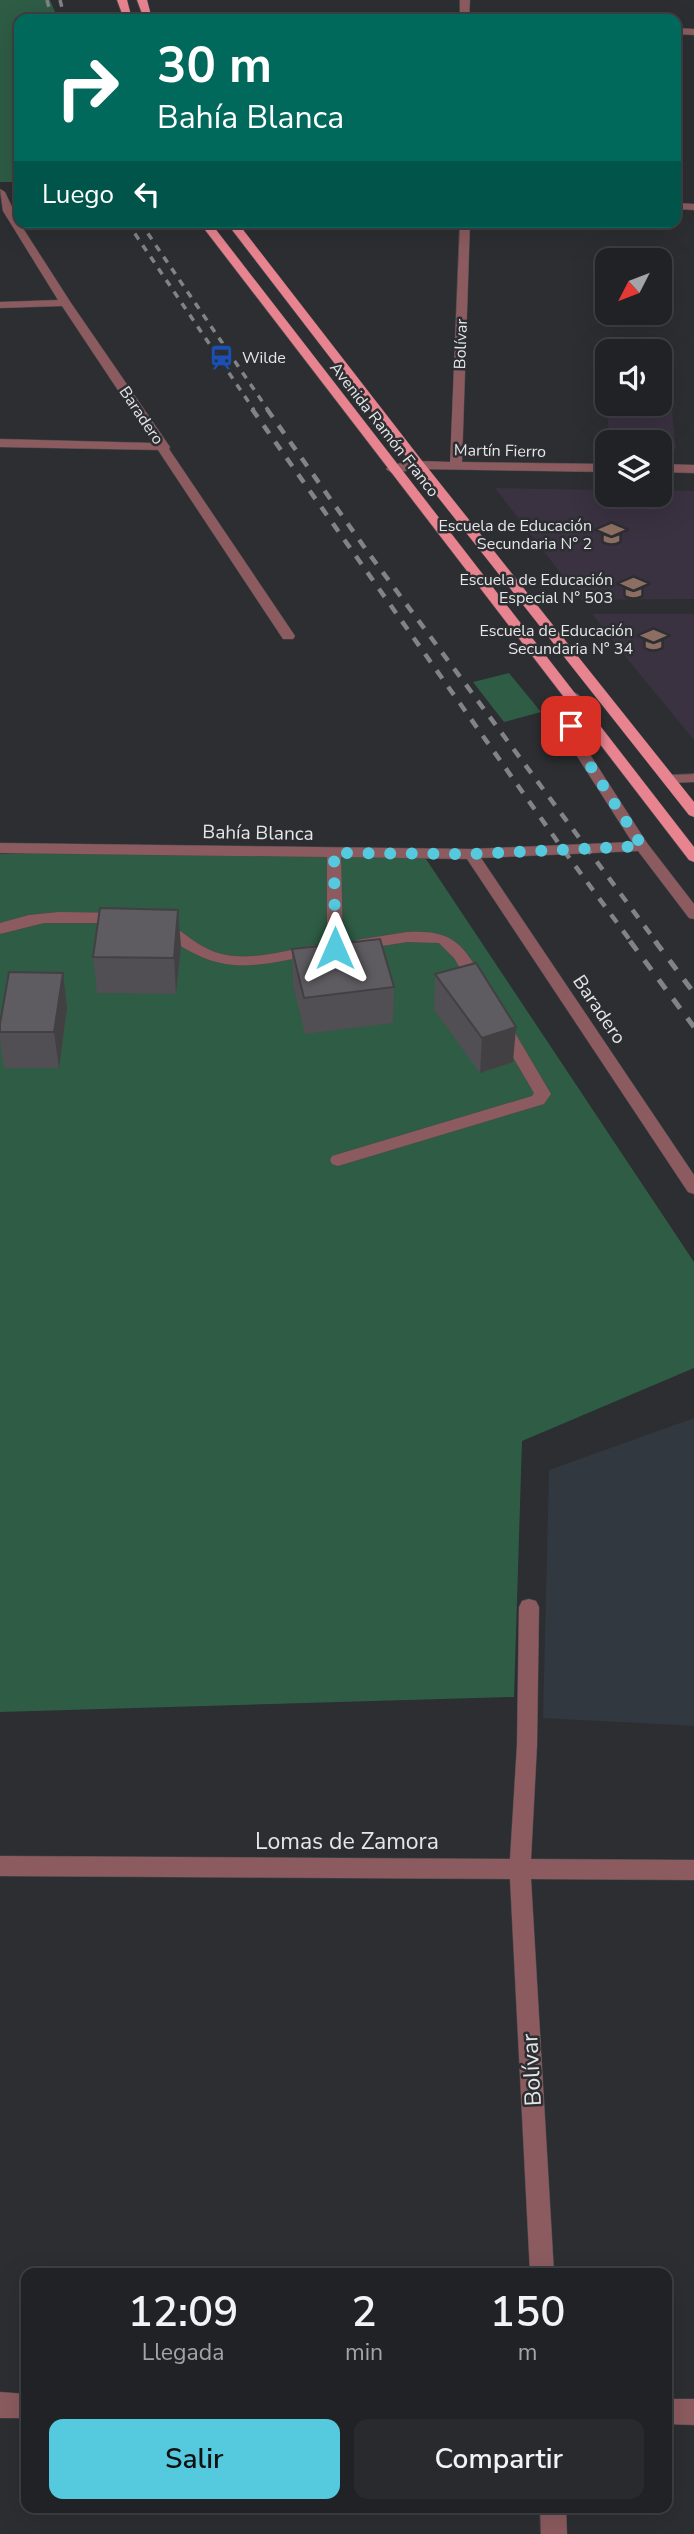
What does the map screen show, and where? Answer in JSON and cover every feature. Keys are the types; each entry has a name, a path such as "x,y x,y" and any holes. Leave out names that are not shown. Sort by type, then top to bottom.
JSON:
{"main road":[{"name":"Avenida Ramón Franco","path":"209,228 392,469 572,695 694,857"},
{"name":"Avenida Ramón Franco","path":"236,228 694,812"}],"street":[{"name":"Baradero","path":"3,192 8,211 14,221"},
{"name":"Baradero","path":"19,228 65,303 164,447 288,636"},
{"name":"Bolívar","path":"456,465 465,228"},
{"path":"0,305 65,303"},
{"path":"0,443 164,447"},
{"name":"Martín Fierro","path":"392,469 419,465 595,468"},
{"path":"672,468 694,469"},
{"path":"572,695 573,739 642,846 694,914"},
{"path":"668,779 694,778"},
{"name":"Bahía Blanca","path":"0,848 471,854 642,846"},
{"path":"334,853 335,948"},
{"name":"Baradero","path":"471,854 694,1188"},
{"path":"0,929 15,922 45,918 141,919 153,921 191,947 223,960 244,960 428,936 440,937 451,944 543,1094 538,1100 338,1160"},
{"name":"Bolívar","path":"530,1606 527,1745 520,1867 542,2268"},
{"name":"Lomas de Zamora","path":"0,1866 694,1870"},
{"path":"0,2405 21,2406"},
{"path":"672,2412 694,2412"},
{"path":"553,2513 554,2534"}],"shaded area":[{"path":"672,410 676,449 672,449 672,430 608,430 608,416 672,416"},
{"name":"Escuela de Educación Secundaria N° 2","path":"495,488 595,490 595,507 672,507 672,490 694,491 694,599 581,600"},
{"name":"Escuela de Educación Secundaria N° 34","path":"592,614 694,614 694,740 642,677"},
{"path":"694,1418 694,1726 543,1718 549,1470"}],"green space":[{"path":"0,0 50,0 56,14 14,14 14,182 0,182"},
{"path":"509,673 541,712 504,722 473,682"},
{"path":"420,850 694,1262 694,1368 522,1441 514,1697 0,1712 0,854"}],"building":[{"path":"100,908 178,910 174,958 93,957"},
{"path":"380,939 394,987 304,998 292,949"},
{"path":"476,963 516,1027 482,1038 435,974"},
{"path":"9,972 63,973 54,1032 0,1032"}],"railway":[{"path":"47,0 51,14"},
{"path":"60,0 64,14"},
{"path":"131,228 254,410"},
{"path":"144,228 268,410"},
{"path":"252,409 632,943"},
{"path":"267,409 367,551 657,943"},
{"path":"630,941 694,1027"},
{"path":"655,941 694,993"}],"place":[{"name":"Wilde","path":"222,357"},
{"name":"Escuela de Educación Secundaria N° 2","path":"612,534"},
{"name":"Escuela de Educación Especial N° 503","path":"633,588"},
{"name":"Escuela de Educación Secundaria N° 34","path":"653,639"}],"route":[{"path":"335,948 334,853 471,854 585,846 642,846 573,739 571,726"}]}
